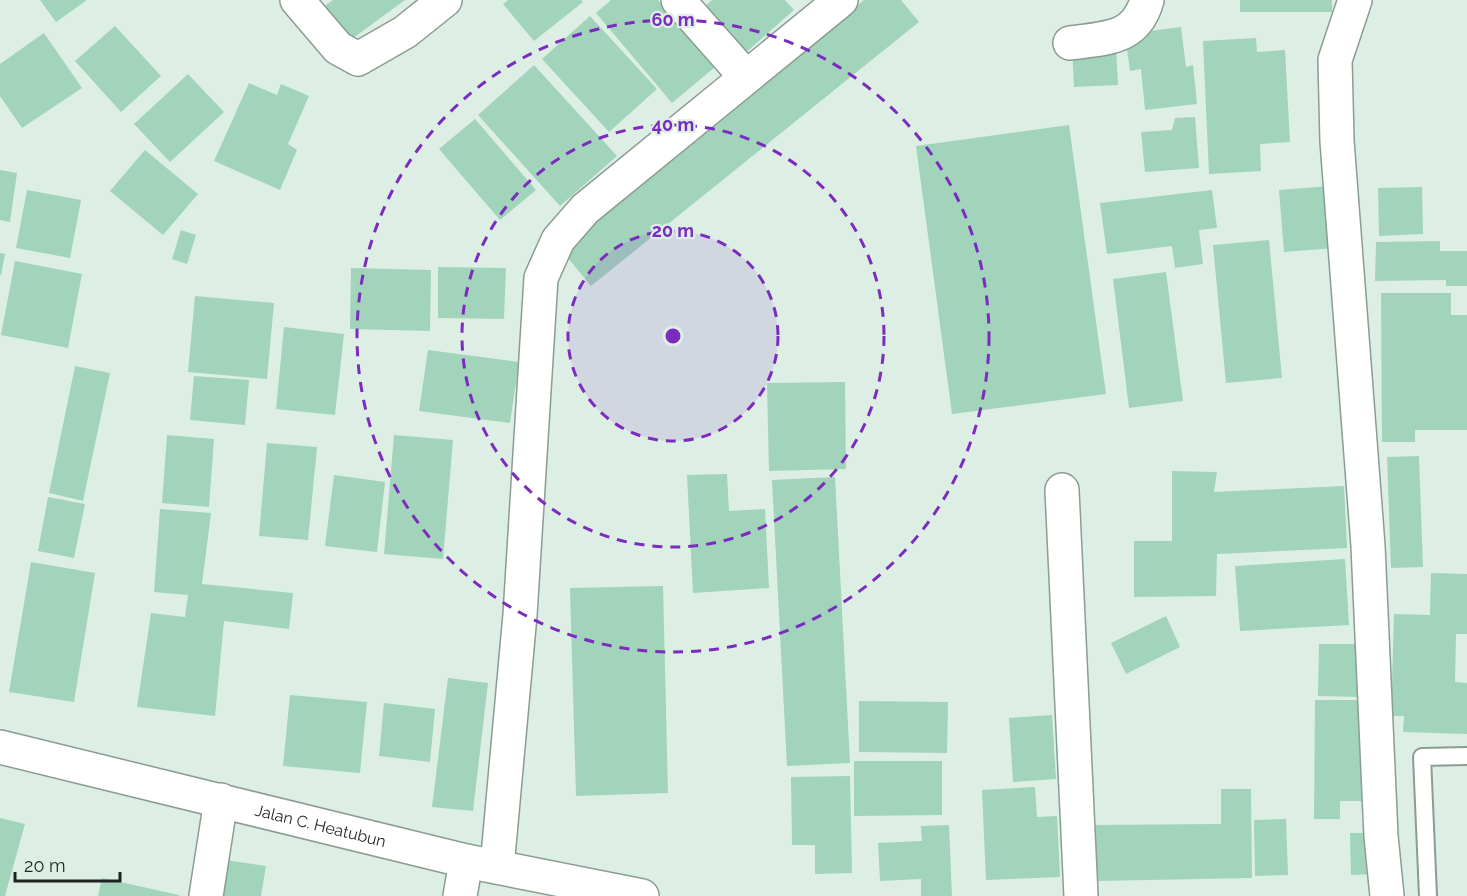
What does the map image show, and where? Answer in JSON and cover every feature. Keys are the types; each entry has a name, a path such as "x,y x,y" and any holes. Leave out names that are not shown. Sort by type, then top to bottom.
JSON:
{"street":[{"path":"297,0 338,48 358,59 397,37 445,0"},
{"path":"678,0 746,77"},
{"path":"460,896 481,864 520,615 538,362 538,307 544,266 558,240 575,219 841,0"},
{"path":"1070,43 1119,36 1142,18 1147,0"},
{"path":"1355,0 1335,60 1337,141 1368,546 1381,836 1387,896"},
{"path":"1062,490 1081,896"},
{"name":"Jalan C. Heatubun","path":"0,747 481,864 642,896"},
{"path":"206,896 221,800"}],"lane":[{"path":"1428,896 1422,757 1467,756"}],"building":[{"path":"40,0 87,0 56,22"},
{"path":"333,0 405,0 349,41 323,7"},
{"path":"508,0 581,0 583,2 534,41 503,4"},
{"path":"611,0 658,0 715,67 672,103 596,13"},
{"path":"712,0 785,0 794,10 743,55 702,9"},
{"path":"864,0 901,0 919,22 591,286 558,246"},
{"path":"1240,0 1332,0 1332,12 1240,12"},
{"path":"590,16 657,89 609,132 542,59"},
{"path":"115,26 161,76 121,112 75,61"},
{"path":"1181,27 1186,67 1193,65 1197,104 1145,110 1141,69 1130,71 1125,34"},
{"path":"44,33 82,88 22,128 0,96 0,64"},
{"path":"1256,38 1257,52 1285,50 1290,142 1260,144 1261,171 1209,174 1203,41"},
{"path":"1116,46 1118,85 1074,87 1072,48"},
{"path":"534,65 617,156 560,206 478,115"},
{"path":"188,74 224,112 170,162 134,124"},
{"path":"249,83 277,95 281,84 309,96 288,144 297,150 280,190 214,161"},
{"path":"1195,117 1199,168 1145,172 1141,132 1172,130 1175,118"},
{"path":"475,119 536,190 500,220 439,149"},
{"path":"1069,125 1106,394 952,414 916,146"},
{"path":"145,150 198,194 163,235 110,191"},
{"path":"0,170 17,173 10,222 0,220"},
{"path":"1330,186 1335,248 1284,252 1279,190"},
{"path":"1422,187 1423,234 1379,236 1378,188"},
{"path":"27,190 81,200 70,258 16,248"},
{"path":"1212,190 1217,228 1199,230 1203,264 1175,268 1172,246 1107,254 1100,203"},
{"path":"181,230 196,235 187,264 172,259"},
{"path":"1269,240 1282,378 1226,383 1213,245"},
{"path":"1440,241 1440,251 1467,251 1467,286 1446,286 1446,280 1375,281 1376,242"},
{"path":"0,253 5,254 1,275 0,275"},
{"path":"15,261 82,274 68,348 1,335"},
{"path":"438,267 506,268 504,319 438,318"},
{"path":"351,268 431,270 430,331 350,329"},
{"path":"1166,272 1183,401 1129,408 1113,279"},
{"path":"1381,293 1451,293 1451,315 1467,315 1467,430 1415,430 1415,442 1382,442"},
{"path":"195,296 274,303 267,379 188,372"},
{"path":"284,327 344,334 335,415 276,409"},
{"path":"428,350 519,362 510,423 419,411"},
{"path":"75,366 110,373 83,501 49,493"},
{"path":"194,376 249,380 245,425 190,420"},
{"path":"845,382 846,469 769,471 767,383"},
{"path":"167,435 214,439 209,507 162,503"},
{"path":"394,435 453,440 443,559 384,554"},
{"path":"267,443 317,447 308,540 259,536"},
{"path":"1419,456 1423,567 1391,568 1387,457"},
{"path":"1172,471 1217,472 1214,492 1344,486 1347,548 1217,554 1216,596 1134,597 1134,541 1172,541"},
{"path":"727,474 729,511 765,509 769,588 693,593 687,475"},
{"path":"334,475 385,482 377,552 325,546"},
{"path":"835,477 850,763 787,766 772,480"},
{"path":"48,497 85,504 74,558 38,551"},
{"path":"160,509 211,513 202,584 293,593 289,629 224,621 215,716 137,707 151,613 185,617 188,595 154,592"},
{"path":"1345,559 1349,625 1240,631 1235,566"},
{"path":"31,562 95,573 74,702 9,692"},
{"path":"1431,573 1467,574 1467,634 1456,634 1455,682 1467,683 1467,734 1403,732 1404,716 1391,716 1394,614 1430,615"},
{"path":"663,586 668,793 576,796 570,588"},
{"path":"1166,616 1180,647 1126,674 1111,643"},
{"path":"1319,644 1361,644 1360,697 1318,696"},
{"path":"448,678 488,683 473,811 432,807"},
{"path":"290,695 367,702 360,773 283,766"},
{"path":"1315,700 1370,700 1370,801 1340,801 1340,819 1314,819"},
{"path":"859,701 948,702 947,753 859,752"},
{"path":"384,703 435,709 430,762 379,756"},
{"path":"1052,715 1056,779 1013,782 1009,718"},
{"path":"854,761 942,761 942,815 854,816"},
{"path":"850,776 852,873 815,874 815,845 792,845 791,777"},
{"path":"1035,787 1037,817 1057,816 1060,877 986,880 982,790"},
{"path":"1221,789 1251,789 1252,878 1096,881 1095,825 1221,824"},
{"path":"0,818 25,824 5,896 0,896"},
{"path":"1286,819 1288,875 1255,876 1254,820"},
{"path":"949,825 952,896 921,896 921,879 880,881 878,843 922,841 921,826"},
{"path":"1350,833 1375,833 1377,874 1351,875"},
{"path":"219,859 266,866 261,896 213,896"},
{"path":"102,878 179,895 179,896 98,896"}]}
